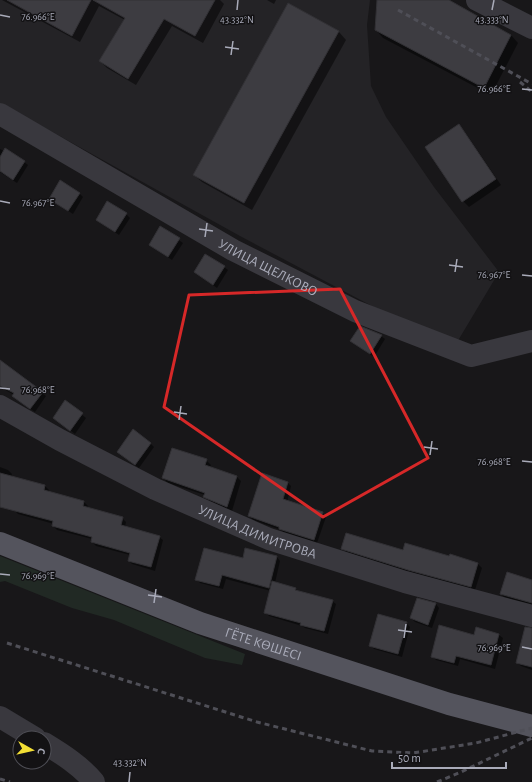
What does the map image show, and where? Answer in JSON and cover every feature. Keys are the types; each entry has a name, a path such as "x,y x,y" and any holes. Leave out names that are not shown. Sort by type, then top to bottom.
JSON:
{"main road":[{"name":"ГЁТЕ КӨШЕСІ","path":"0,543 200,623 449,704 529,723"}],"street":[{"path":"477,0 532,28"},
{"name":"УЛИЦА ЩЕЛКОВО","path":"0,114 233,250 355,311 471,356 532,341"},
{"name":"УЛИЦА ДИМИТРОВА","path":"0,406 60,440 155,489 269,538 405,582 532,616"},
{"path":"0,717 22,730"},
{"path":"52,748 88,775 94,782"}],"highlighted area":[{"path":"340,289 428,458 323,517 164,407 189,295"}],"shaded area":[{"path":"0,0 370,0 367,25 371,86 386,117 434,187 499,272 453,349 240,236 0,103"},
{"path":"0,556 245,654 242,665 205,658 114,620 72,608 5,581 0,582"}],"building":[{"path":"7,0 91,0 72,36"},
{"path":"93,0 215,0 195,36 164,19 128,79 99,61 125,18"},
{"path":"377,0 449,0 511,35 484,88 375,30"},
{"path":"288,3 339,31 244,203 193,175"},
{"path":"459,124 496,179 462,202 425,147"},
{"path":"5,148 25,161 13,180 0,171 0,157"},
{"path":"60,180 80,193 68,211 49,199"},
{"path":"107,201 127,213 115,232 96,220"},
{"path":"160,226 180,238 168,257 149,245"},
{"path":"205,254 225,266 213,285 194,272"},
{"path":"360,326 382,335 370,354 350,341"},
{"path":"0,360 43,392 30,409 12,396 14,393 0,386"},
{"path":"65,400 83,413 70,431 53,418"},
{"path":"133,429 151,443 135,465 117,452"},
{"path":"172,448 207,459 205,465 237,476 227,507 203,497 205,493 162,478"},
{"path":"0,473 45,485 44,490 84,501 83,506 123,517 121,525 160,536 151,567 128,561 130,553 91,542 92,537 52,526 53,521 0,507"},
{"path":"262,473 288,482 283,499 323,512 314,540 279,529 279,527 248,516"},
{"path":"346,533 403,550 405,543 449,556 450,554 478,563 471,587 408,570 341,549"},
{"path":"204,548 243,558 245,548 277,556 269,588 222,575 219,586 195,580"},
{"path":"507,572 532,580 532,603 500,594"},
{"path":"272,581 296,588 295,590 333,600 324,631 264,613"},
{"path":"417,598 436,603 428,625 410,618"},
{"path":"378,614 407,622 398,654 369,646"},
{"path":"439,625 474,635 476,627 499,634 491,665 456,656 454,663 431,657"},
{"path":"525,627 532,628 532,667 516,663"}],"railway":[{"path":"398,10 532,84"},
{"path":"520,82 532,92"},
{"path":"7,643 257,722 372,751 413,753 476,743 532,728"},
{"path":"437,782 532,738"},
{"path":"0,779 10,782"}]}
